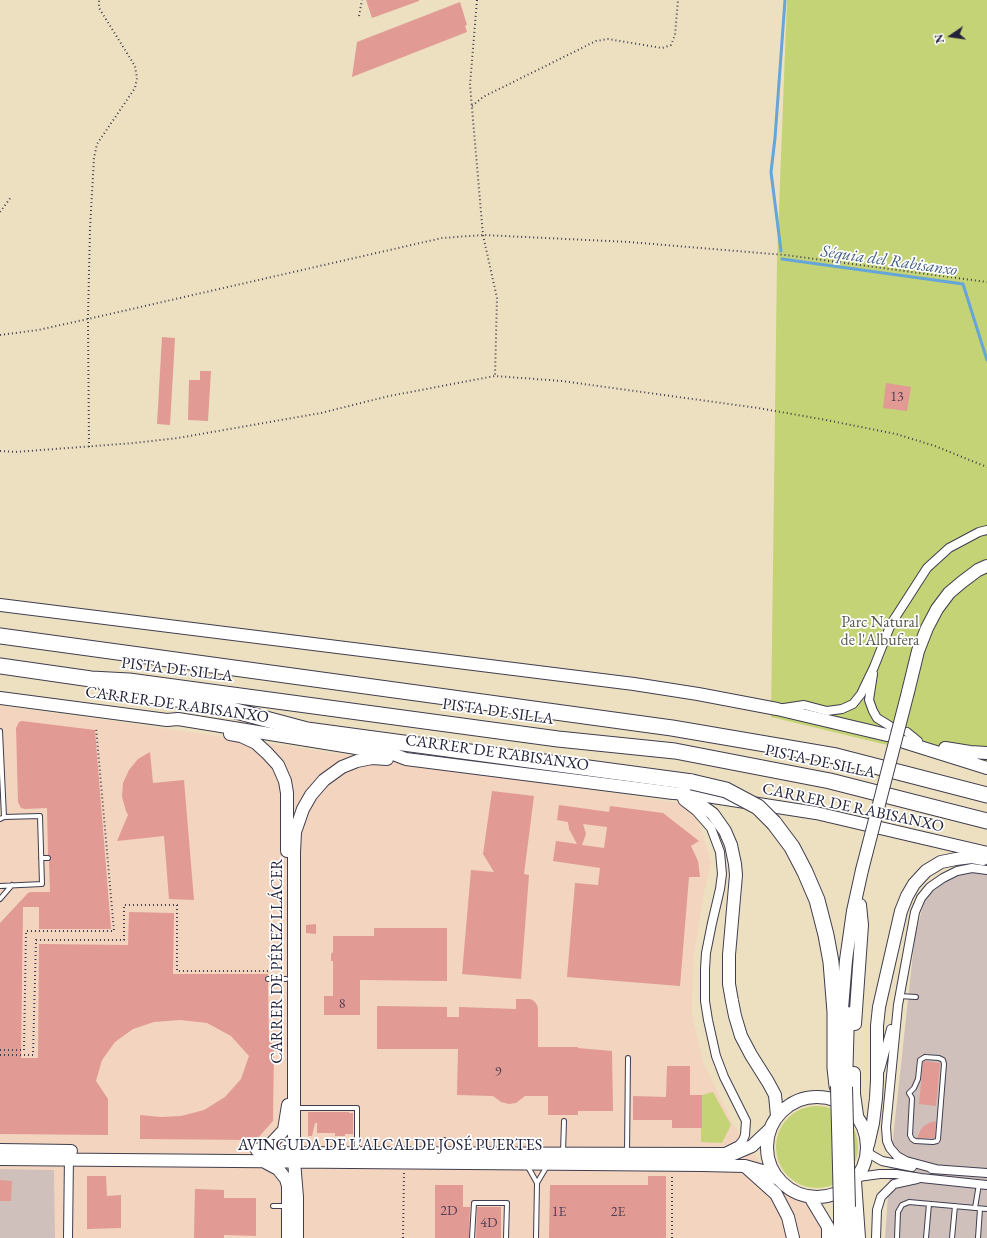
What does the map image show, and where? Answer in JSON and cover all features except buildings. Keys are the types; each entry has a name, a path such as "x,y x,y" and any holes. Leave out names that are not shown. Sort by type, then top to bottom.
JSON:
{"highway":[{"name":"PISTA DE SILLA","path":"0,636 672,728 836,756 987,794"},
{"name":"PISTA DE SILLA","path":"0,666 91,678 129,681 558,739 675,751 830,781 987,821"},
{"path":"91,678 127,692 206,702 307,730 692,782 726,790 758,807 774,823 792,847 805,872 816,900 826,935 831,962 834,1004 835,1068 842,1086"}],"street":[{"path":"777,708 804,706 827,711 842,709 853,704 861,694 874,668 891,624 927,568 949,548 979,532 987,530"},
{"path":"850,1238 845,1207 842,1086 840,1068 842,998 853,911 862,870 918,651 927,628 937,609 949,593 978,570 987,566"},
{"path":"0,605 634,684 777,708 889,730"},
{"path":"874,668 869,700 877,718 889,730"},
{"name":"CARRER DE RABISANXO","path":"0,698 167,720 178,720 245,730 394,754 406,759 673,793 694,794 816,813 987,853"},
{"name":"CARRER DE PÉREZ LLÁCER","path":"167,720 178,725 241,736 256,743 278,765 287,793 286,1006 288,1028 288,1108 284,1130 270,1145 250,1153"},
{"path":"987,753 949,749 906,737 987,768"},
{"name":"CARRER DE PÉREZ LLÁCER","path":"297,1238 297,1197 294,1157 295,832 302,810 311,795 324,780 342,767 357,761 372,758 395,760 406,759"},
{"path":"673,793 698,803 713,814 725,830 731,845 736,875 729,955 729,984 735,1016 741,1036 750,1055 775,1095 777,1116"},
{"path":"673,793 696,810 711,828 716,840 720,857 722,874 720,889 708,939 705,1001 716,1056 727,1083 746,1121 743,1140 739,1145 722,1154"},
{"path":"987,859 972,857 941,862 926,871 914,884 906,896 901,911 877,1026 877,1080 874,1123 868,1149 864,1166 856,1179 842,1191 827,1197 810,1197 798,1194 778,1179 771,1167 767,1155 767,1142 770,1129 777,1116 788,1105 802,1098 817,1096 832,1098 846,1105 857,1115 865,1129 868,1149 882,1161 904,1166 987,1173"},
{"path":"936,1169 906,1161 897,1156 890,1148 887,1141 886,1128 899,996 915,912 921,898 930,888 943,878 957,871 972,868 987,870"},
{"path":"842,1086 849,989 860,905 862,870"},
{"path":"857,1115 854,1094 855,1012 862,925 860,905"},
{"path":"877,1080 898,1005"},
{"name":"AVINGUDA DE L'ALCALDE JOSÉ PUERTES","path":"0,1150 69,1155 262,1161 294,1157 357,1153 731,1155 752,1146 770,1129"},
{"name":"AVINGUDA DE L'ALCALDE JOSÉ PUERTES","path":"0,1159 69,1155 250,1153 294,1157 526,1163 745,1166 766,1172 778,1179"},
{"path":"68,1238 69,1155"},
{"path":"262,1161 273,1165 286,1180 288,1186 289,1206 288,1238"},
{"path":"745,1166 776,1194 788,1218 793,1238"},
{"path":"856,1179 880,1174 896,1174 983,1184"},
{"path":"876,1238 878,1210 881,1197 894,1184 921,1178"},
{"path":"856,1179 859,1238"},
{"path":"810,1197 828,1227 828,1238"},
{"path":"840,1238 845,1207"}],"lane":[{"path":"0,731 2,818 40,816 42,884 0,886"},
{"path":"41,858 48,858"},
{"path":"0,899 12,885"},
{"path":"268,979 286,979"},
{"path":"899,996 916,997"},
{"path":"925,1057 939,1058 943,1060 944,1068 937,1141 915,1141 912,1139 909,1130 912,1098 908,1093 914,1088 918,1079 920,1060 925,1057"},
{"path":"627,1154 628,1058"},
{"path":"294,1108 357,1108 357,1153"},
{"path":"563,1154 564,1121"},
{"path":"444,1140 444,1153"},
{"path":"526,1163 537,1183 536,1238"},
{"path":"537,1183 549,1163"},
{"path":"975,1208 983,1184"},
{"path":"897,1238 898,1212 902,1205 909,1202 987,1209"},
{"path":"472,1238 474,1203 507,1203 506,1238"},
{"path":"926,1238 929,1204"},
{"path":"272,1206 289,1206"},
{"path":"952,1238 955,1206"},
{"path":"978,1238 980,1209"}],"path":[{"path":"89,447 88,319 90,228 94,158 97,144 135,88 137,78 136,66 99,8 98,0"},
{"path":"359,16 362,0"},
{"path":"477,0 470,85 483,235 497,298 495,376"},
{"path":"472,106 483,97 596,41 608,39 662,48 671,45 675,35 678,0"},
{"path":"0,212 10,197"},
{"path":"0,334 38,330 442,238 483,235 629,242 785,255 987,282"},
{"path":"0,451 15,452 134,444 185,437 321,413 388,396 495,376 562,381 758,408 826,420 896,434 935,446 987,468"},
{"path":"0,1050 24,1050 26,931 114,931 96,726"},
{"path":"0,1055 33,1055 36,940 124,940 124,905 177,904 177,971 275,971"},
{"path":"403,1238 404,1169"},
{"path":"672,1174 672,1238"}],"shaded area":[{"path":"0,706 680,803 699,822 711,863 704,893 693,960 692,1014 703,1062 733,1124 761,1164 834,1223 833,1238 55,1238 54,1170 0,1169"},
{"path":"964,868 987,873 987,1238 885,1238 890,1166 915,935 927,892"},
{"path":"0,1169 54,1170 55,1238 0,1238"}],"green space":[{"name":"Parc Natural de l'Albufera","path":"787,0 987,0 987,769 771,717 777,262"},
{"path":"713,1092 731,1125 722,1143 701,1142 702,1095"},
{"path":"817,1106 833,1109 846,1118 855,1131 858,1147 855,1163 846,1176 833,1185 817,1188 801,1185 788,1176 779,1163 776,1147 779,1131 788,1118 801,1109"}],"waterway":[{"name":"Séquia del Rabisanxo","path":"781,251 771,172 775,138 785,0"},
{"name":"Séquia del Rabisanxo","path":"782,259 963,284 987,360"}]}
